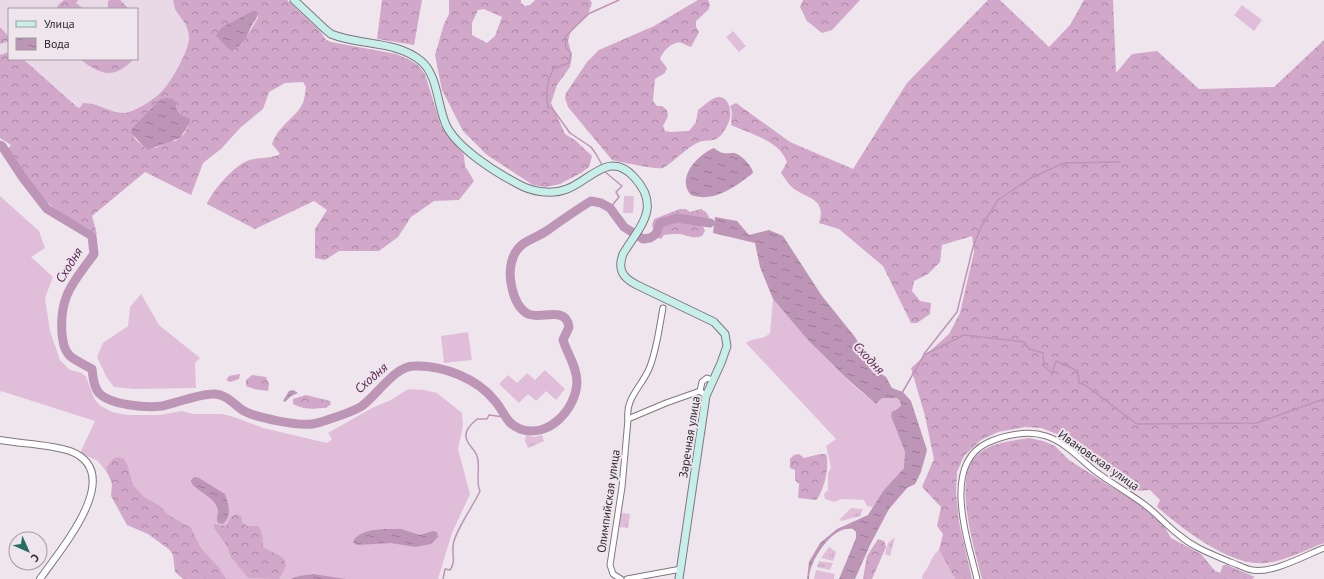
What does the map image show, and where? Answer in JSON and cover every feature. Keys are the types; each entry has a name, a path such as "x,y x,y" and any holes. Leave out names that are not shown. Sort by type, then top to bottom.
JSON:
{"main road":[{"name":"Заречная улица","path":"294,0 332,34 398,49 421,61 431,76 446,124 452,134 467,150 519,185 538,191 554,192 569,188 606,167 617,166 628,172 641,186 648,199 648,211 620,261 620,267 624,276 637,285 714,322 725,334 727,346 721,363 703,394 679,579"}],"street":[{"name":"Олимпийская улица","path":"621,579 613,574 610,565 610,553 622,487 628,420 627,410 631,399 649,369 656,346 663,308"},
{"path":"628,420 666,403 703,394"},
{"name":"Ивановская улица","path":"978,579 963,517 961,482 964,467 970,455 979,447 1005,437 1021,434 1046,436 1056,441 1099,474 1146,506 1190,544 1245,568 1262,571 1324,548"},
{"path":"0,440 60,449 70,452 84,460 91,468 94,481 89,502 83,515 40,579"},
{"path":"627,579 681,569"}],"shaded area":[{"path":"0,0 263,0 185,74 128,124 98,117 0,71"}],"green space":[{"path":"64,0 78,0 76,3 83,8 57,8 58,5"},
{"path":"120,0 128,8 108,8 108,1"},
{"path":"173,0 287,0 320,31 326,40 396,54 408,59 418,65 425,74 441,126 464,155 465,166 474,181 459,200 434,201 411,217 398,237 379,251 339,251 325,260 315,258 315,229 327,210 314,201 255,229 207,204 214,192 236,168 247,161 272,157 280,154 272,144 279,131 303,103 306,87 303,82 285,83 269,92 263,109 241,127 221,149 203,163 191,195 145,172 92,216 97,234 60,214 26,179 7,150 11,145 0,138 0,55 8,52 8,60 24,60 77,107 80,108 83,103 89,103 119,113 133,111 154,98 165,88 183,59 188,44 189,33 184,22 175,9","holes":["252,11 258,12 258,18 241,45 222,27","176,109 179,114 185,116 189,124 184,134 176,141 170,141 155,148 145,148 134,138 132,128 149,112"]},
{"path":"382,0 422,0 414,45 377,39"},
{"path":"449,0 521,0 521,3 525,6 530,5 535,0 590,0 592,3 587,17 571,30 568,41 572,56 570,67 557,85 551,103 565,134 575,140 592,156 589,167 560,184 546,187 533,185 487,155 463,131 442,90 435,55 444,24 449,14","holes":["484,9 502,17 495,36 487,43 472,35 472,23 478,10"]},
{"path":"698,0 708,0 710,5 708,10 696,21 696,27 699,32 691,47 682,43 675,43 668,47 663,53 660,59 667,68 665,73 655,79 653,101 657,106 662,106 667,110 668,116 663,126 665,131 689,131 696,122 698,110 713,99 721,97 727,101 730,108 730,118 727,126 722,134 716,139 697,143 688,148 663,168 647,167 612,160 568,107 565,98 566,93 587,62 599,50 654,26"},
{"path":"803,0 860,0 832,30 822,33 807,21 800,7"},
{"path":"988,0 1000,0 1049,47 1070,25 1084,0 1113,0 1116,73 1132,54 1157,51 1199,89 1274,87 1324,40 1324,543 1288,558 1273,562 1252,563 1237,559 1208,545 1180,526 1157,507 1160,500 1150,490 1136,491 1062,436 1041,428 1025,427 998,432 981,440 964,456 957,472 956,492 959,522 972,579 955,579 939,550 943,534 937,526 941,507 922,487 934,459 925,416 911,368 949,334 960,313 974,252 972,236 942,245 940,262 928,274 914,281 912,291 920,301 931,303 930,314 917,323 911,323 883,266 839,229 819,223 821,215 818,204 814,200 793,188 781,173 787,162 783,154 771,143 731,125 732,112 730,106 736,103 790,142 853,169 907,83"},
{"path":"1242,5 1262,20 1254,31 1234,15"},
{"path":"0,27 8,36 8,41 0,44"},
{"path":"733,31 746,46 739,52 726,37"},
{"path":"81,60 133,60 120,70 108,73 101,72"},
{"path":"0,196 39,231 45,248 31,257 53,277 45,298 50,331 60,360 70,370 82,373 86,377 95,400 101,406 112,412 127,415 159,415 182,411 193,414 222,414 263,428 327,443 332,439 328,433 372,408 391,400 408,389 437,393 462,413 463,426 458,449 470,494 452,533 438,579 204,579 157,539 98,461 80,453 95,421 1,391 0,395"},
{"path":"624,196 634,196 633,213 623,213"},
{"path":"680,209 686,209 690,212 701,209 706,212 709,217 703,226 705,231 702,236 693,237 680,234 670,234 664,235 661,239 656,236 652,225 654,219"},
{"path":"141,294 159,325 200,358 195,363 196,388 134,389 114,387 107,378 97,357 103,343 128,326 130,307"},
{"path":"773,299 809,341 848,380 876,404 882,398 897,398 900,401 901,406 895,409 891,416 905,452 906,461 904,468 883,491 873,507 867,506 864,500 842,499 834,502 825,499 824,494 828,490 828,473 831,468 826,446 836,439 746,343 751,340 764,337 770,333"},
{"path":"468,332 472,360 444,363 441,336"},
{"path":"545,370 565,389 556,400 546,391 536,401 528,394 519,403 499,384 508,375 517,383 527,373 535,380"},
{"path":"240,374 239,379 230,382 226,380 229,376"},
{"path":"252,375 266,377 269,384 268,391 246,386 246,380"},
{"path":"306,395 330,401 331,404 326,408 310,409 302,408 293,404 293,399"},
{"path":"526,435 534,437 542,435 544,441 528,448 525,441"},
{"path":"1029,438 1043,441 1055,446 1069,460 1143,507 1164,526 1171,538 1201,554 1215,571 1220,573 1223,565 1227,565 1255,577 1252,579 982,579 971,534 966,499 966,483 969,468 975,457 986,449 1000,443"},
{"path":"799,454 804,458 826,454 826,478 822,491 816,500 798,498 799,484 795,480 795,470 790,468 790,459 794,455"},
{"path":"118,457 124,459 133,485 144,497 160,506 167,514 191,528 201,548 220,569 226,579 183,579 175,572 173,555 170,550 148,534 127,525 111,496 112,484 106,468 113,459"},
{"path":"851,508 863,509 860,516 841,521 839,520"},
{"path":"621,513 630,514 628,528 619,527"},
{"path":"237,514 242,517 242,522 247,526 258,526 262,534 263,547 279,555 285,561 286,566 279,579 248,578 231,557 227,546 214,528 214,524 226,526 232,516"},
{"path":"895,537 890,556 885,554 888,543"},
{"path":"878,539 884,541 886,547 872,579 863,579 867,556"},
{"path":"829,547 836,552 833,561 821,558"},
{"path":"939,550 955,579 922,579 923,574 932,558"},
{"path":"819,561 833,563 830,570 817,567"},
{"path":"816,570 835,574 834,579 814,579"}],"water":[{"path":"252,11 258,12 258,14 246,38 238,47 230,50 216,36 222,27"},
{"path":"161,99 173,99 176,103 178,112 190,119 189,124 180,138 150,149 145,148 131,133 132,128"},
{"path":"714,148 722,153 737,154 749,164 753,173 732,188 716,195 700,197 691,195 687,188 686,181 690,168 701,156"},
{"path":"715,217 737,221 749,235 769,230 783,236 822,296 855,337 872,368 886,377 892,388 903,392 911,401 927,450 921,472 915,484 907,488 889,509 870,545 855,579 839,579 856,538 856,532 853,529 845,529 830,538 818,554 810,571 809,579 807,579 809,562 820,543 837,529 868,515 883,491 904,468 905,452 891,416 892,412 901,406 900,401 897,398 882,398 876,404 845,377 808,340 773,299 760,267 755,243 713,233"},
{"path":"293,390 298,393 291,396 285,402 283,401 289,391"},
{"path":"194,477 199,478 225,494 229,514 223,524 218,523 218,509 215,503 192,484 191,480"},
{"path":"401,529 420,535 433,531 437,532 438,537 431,544 415,547 391,543 357,545 353,542 356,537 367,531"},
{"path":"313,574 346,579 291,579"}],"waterway":[{"path":"602,165 591,147 570,133 552,108 548,108 548,82 554,68 569,63 571,53 566,48 565,37 588,14 619,0"},
{"name":"Сходня","path":"0,145 47,209 92,236 94,254 74,282 65,300 62,334 64,346 68,354 75,360 92,369 94,384 99,393 104,397 120,403 147,406 162,406 196,397 215,394 224,396 240,409 250,414 297,424 318,423 343,415 362,406 386,382 400,371 407,367 425,366 458,374 479,386 488,393 508,421 515,427 531,431 541,430 551,426 559,419 572,402 577,382 574,366 563,340 569,327 567,320 563,317 552,314 528,314 520,306 513,291 510,275 513,256 516,251 526,242 545,232 574,211 591,201 601,203 610,208 624,227 643,239 650,238 656,234 660,223 677,218 710,223"},
{"path":"924,354 957,312 973,247 981,227 998,200 1029,179 1064,163 1120,162"},
{"path":"604,171 622,186 616,192 619,197 610,208"},
{"path":"902,393 924,355 964,335 1024,342 1029,349 1043,353 1044,366 1052,373 1056,361 1078,371 1079,383 1085,385 1137,424 1257,423 1324,399"},
{"path":"443,579 445,569 450,570 453,564 454,540 460,526 480,491 478,483 478,460 476,454 469,445 466,434 469,427 477,419 487,419 489,415 504,417"}]}
